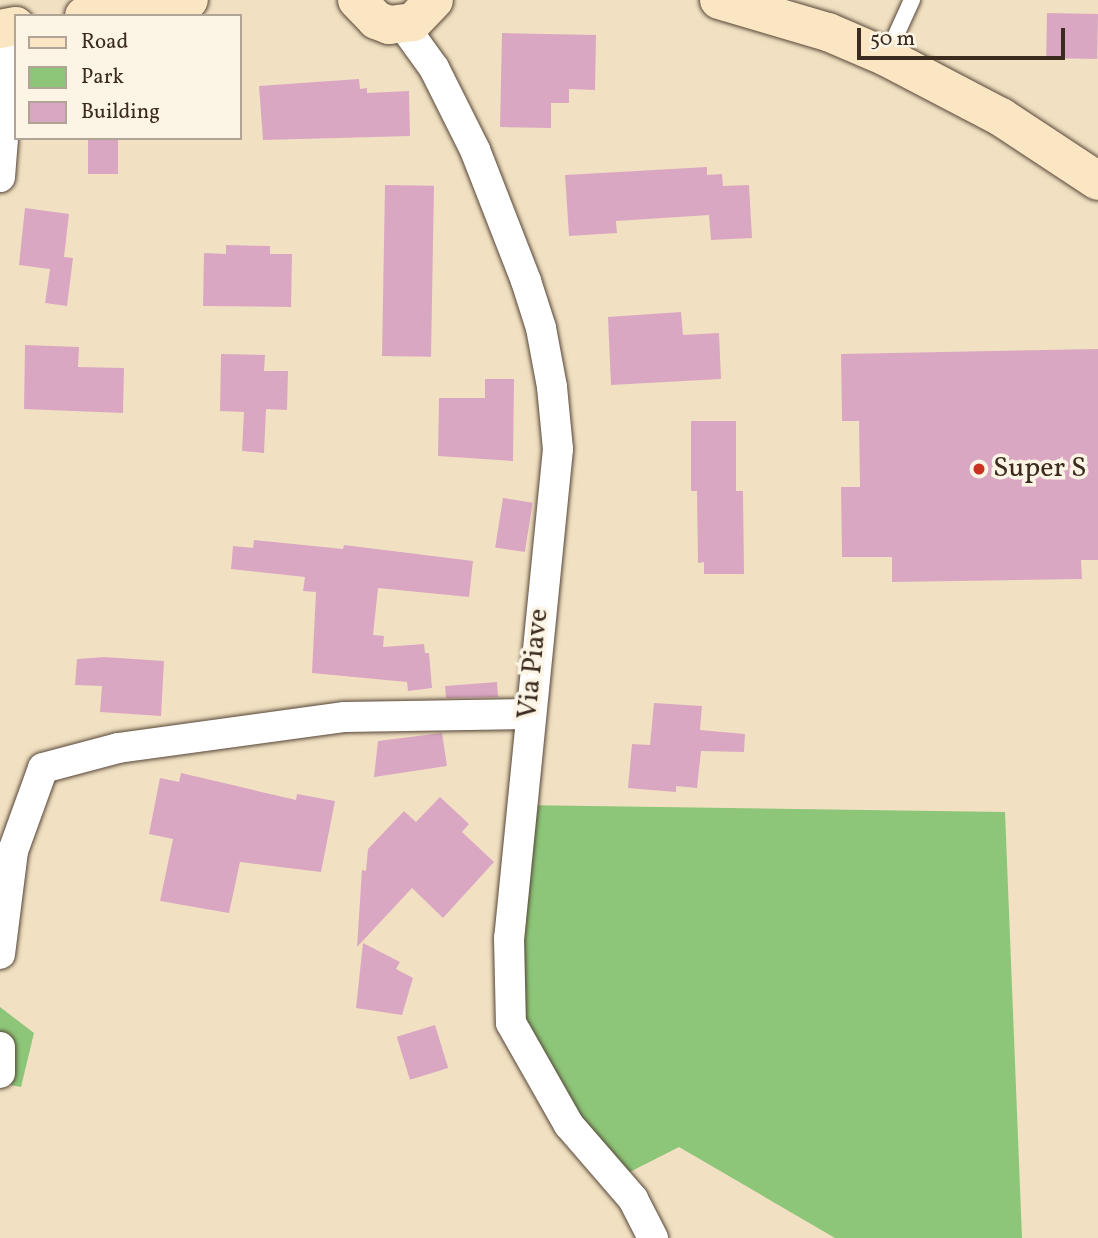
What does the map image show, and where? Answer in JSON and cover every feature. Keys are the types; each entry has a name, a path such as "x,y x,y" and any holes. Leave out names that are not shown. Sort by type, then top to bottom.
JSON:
{"street":[{"path":"97,14 189,0"},
{"path":"357,0 376,20 419,14"},
{"path":"719,0 828,32 886,57 1001,117 1098,181"},
{"name":"Via Piave","path":"419,14 434,68 475,150 518,259 541,328 552,387 558,449 529,714 509,938 511,1023 569,1125 633,1199 653,1238"},
{"path":"0,177 8,75 8,27"},
{"path":"0,954 13,851 43,768 118,748 345,717 529,714"},
{"path":"0,1047 0,1073"}],"lane":[{"path":"886,57 912,0"}],"green space":[{"path":"520,805 1005,812 1022,1238 835,1238 679,1147 616,1179 519,1043"},
{"path":"0,1007 34,1033 21,1087 0,1083"}],"building":[{"path":"1047,13 1098,14 1097,59 1046,58"},
{"path":"502,33 596,35 595,90 569,89 569,103 551,103 551,128 500,127"},
{"path":"359,79 360,89 367,88 367,93 409,91 410,136 263,140 259,86"},
{"path":"88,140 118,140 118,174 88,174"},
{"path":"707,167 707,175 722,174 723,186 749,185 752,238 711,240 709,215 616,221 617,233 569,236 565,175"},
{"path":"385,185 434,186 431,357 382,356"},
{"path":"25,208 69,214 64,257 73,258 67,306 45,303 50,269 19,265"},
{"path":"226,245 270,246 270,254 292,254 291,307 203,306 204,253 226,254"},
{"path":"681,312 683,335 719,333 721,379 611,385 608,317"},
{"path":"25,345 79,347 78,367 124,368 123,413 24,409"},
{"name":"Super S","path":"1098,349 1098,560 1081,560 1082,579 892,582 892,557 842,557 841,487 860,487 859,421 842,421 841,354"},
{"path":"221,354 265,355 264,371 288,371 287,410 266,409 264,453 242,451 244,412 220,411"},
{"path":"485,379 514,379 513,461 438,456 439,398 485,398"},
{"path":"691,421 736,421 736,491 743,491 744,574 704,574 704,562 698,563 697,491 691,491"},
{"path":"503,498 533,503 525,552 495,547"},
{"path":"254,540 343,549 344,545 473,561 469,597 378,588 373,635 384,636 383,647 424,644 425,653 429,653 432,688 408,691 407,682 312,673 316,592 303,591 305,577 231,569 233,546 253,548"},
{"path":"104,657 164,661 161,716 100,712 102,686 75,685 77,659"},
{"path":"497,682 498,697 446,698 445,686"},
{"path":"654,703 702,706 700,730 745,734 744,752 701,751 697,788 676,786 676,792 628,788 632,744 650,745"},
{"path":"442,733 447,766 374,777 378,741"},
{"path":"181,773 296,800 297,794 335,801 321,872 240,862 229,913 160,901 173,839 149,834 160,778 179,782"},
{"path":"440,797 469,824 462,832 494,862 443,918 412,888 357,947 362,870 366,871 368,849 404,811 416,822"},
{"path":"363,943 400,962 396,969 413,978 402,1015 356,1008"},
{"path":"435,1025 448,1068 410,1080 397,1037"}],"place":[{"name":"Super S","path":"979,469"}]}
